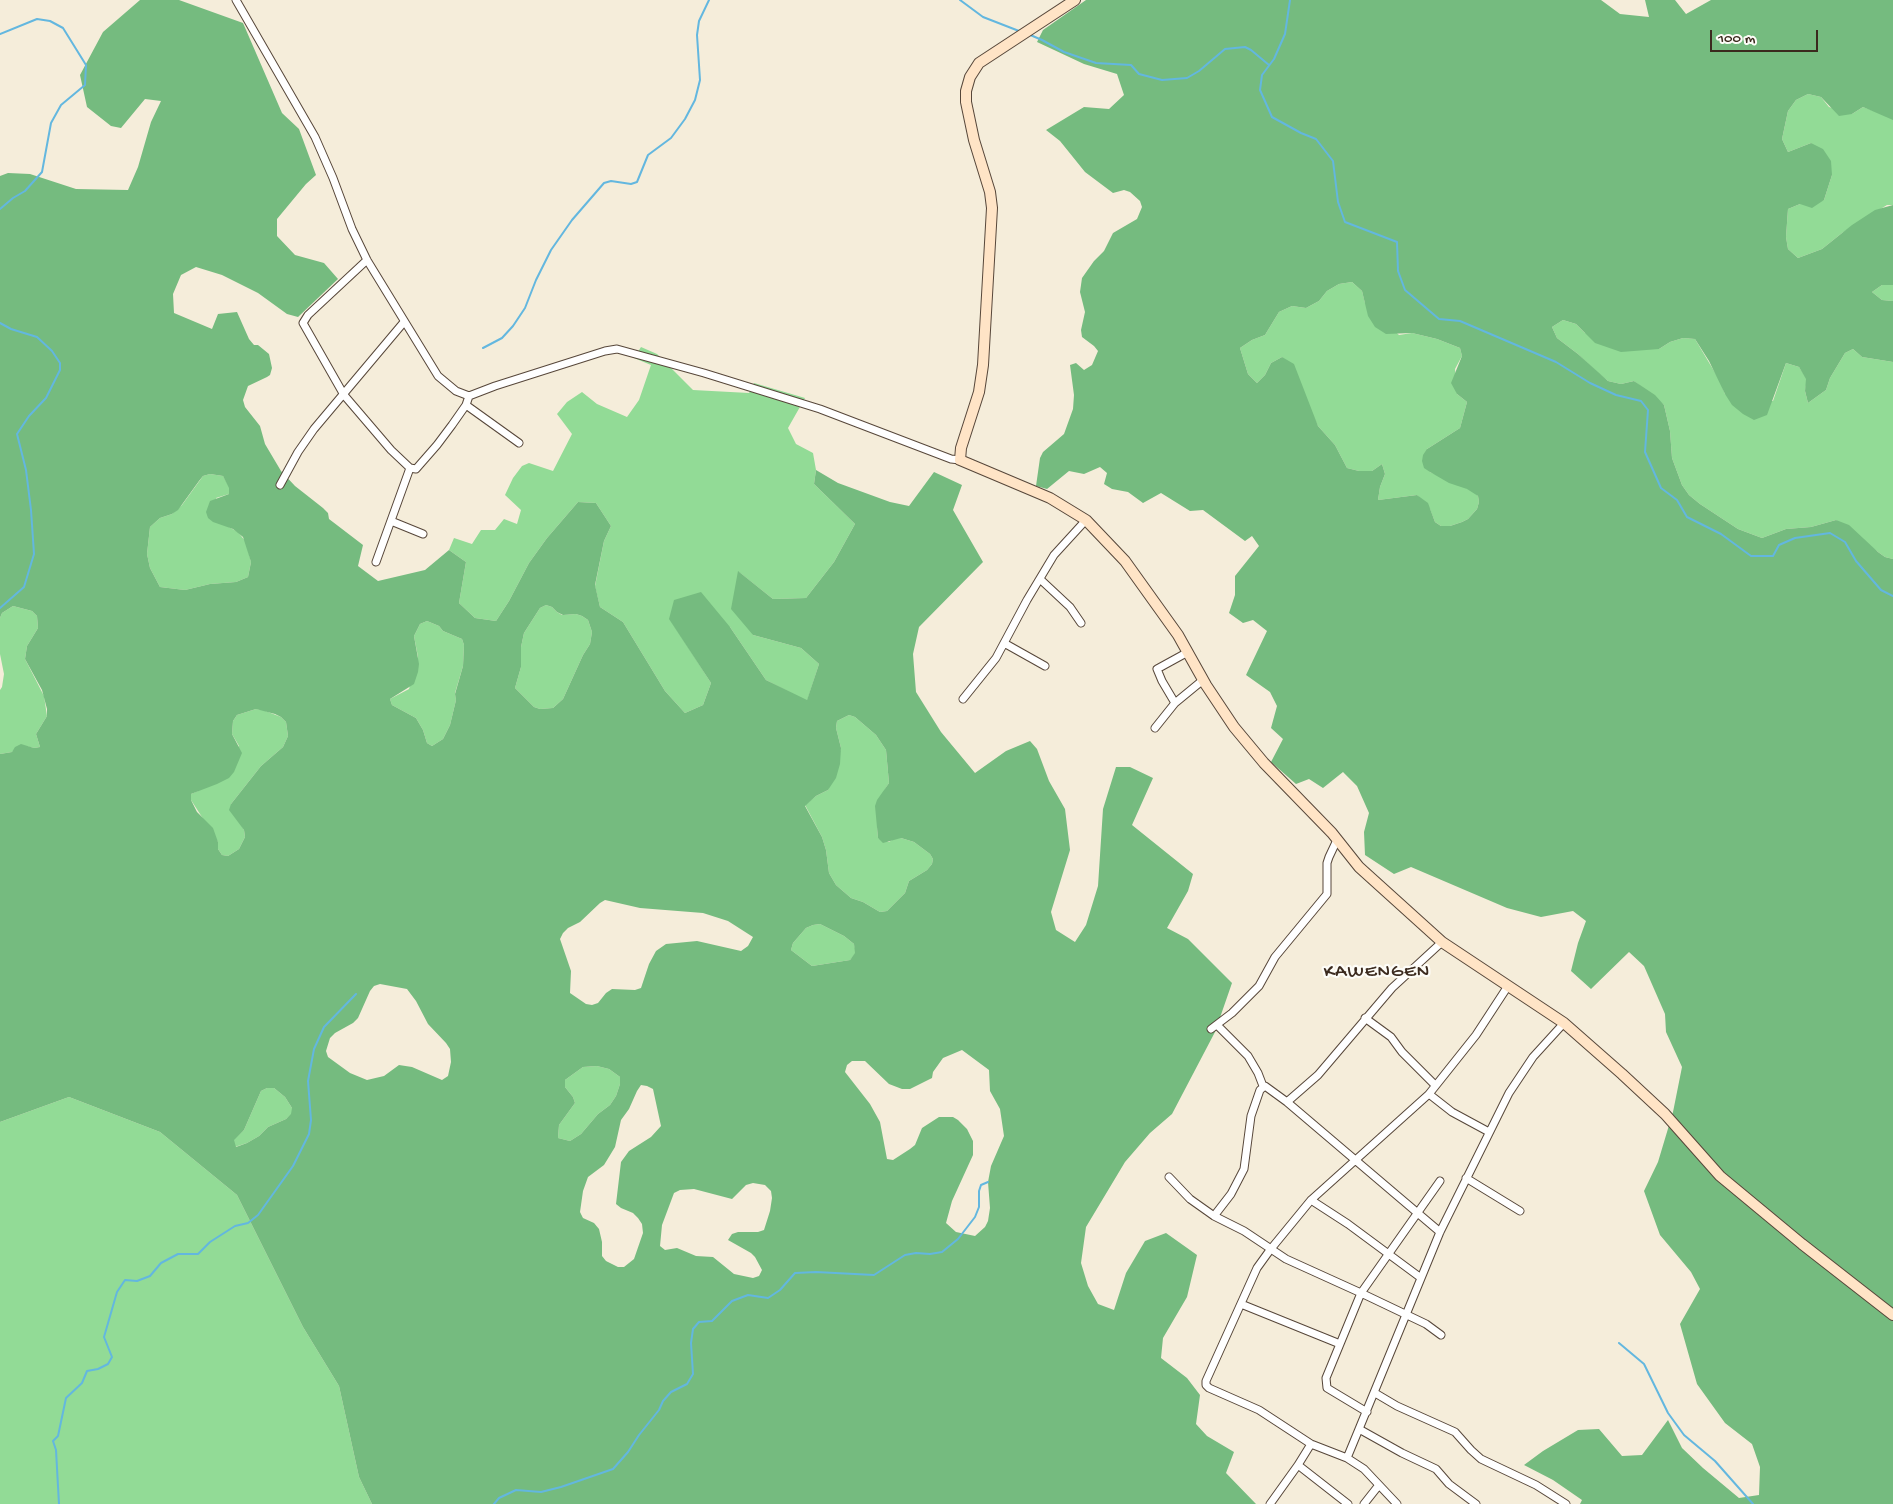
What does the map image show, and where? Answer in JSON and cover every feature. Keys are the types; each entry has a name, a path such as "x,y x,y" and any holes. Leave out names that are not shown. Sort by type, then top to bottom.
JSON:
{"main road":[{"path":"1074,0 979,63 970,77 966,92 966,102 974,140 990,192 992,208 983,365 979,392 961,448 960,460 1050,498 1086,520 1125,561 1178,634 1203,680 1234,727 1264,763 1338,840 1359,866 1442,942 1564,1023 1665,1114 1720,1176 1802,1244 1893,1315"}],"street":[{"path":"236,0 315,137 352,229 367,260 438,376 456,391 468,396 605,351 617,349 704,373 820,409 950,459 960,460"},
{"path":"367,260 308,315 303,323 344,395 374,432 410,468 416,470 466,405 468,396"},
{"path":"280,485 298,452 314,429 404,322"},
{"path":"466,405 520,444"},
{"path":"376,562 410,468"},
{"path":"963,699 996,658 1054,555 1086,520"},
{"path":"391,522 423,534"},
{"path":"1040,579 1070,607 1081,623"},
{"path":"1004,643 1045,666"},
{"path":"1175,702 1157,669 1188,652"},
{"path":"1156,728 1175,702 1203,680"},
{"path":"1263,1086 1248,1056 1214,1027 1243,1003 1259,986 1275,956 1327,894 1327,863 1338,840"},
{"path":"1287,1102 1318,1075 1392,988 1442,942"},
{"path":"1397,1504 1364,1469 1346,1458 1311,1444 1265,1414 1206,1386 1206,1381 1258,1268 1270,1250 1311,1200 1429,1094 1476,1035 1508,986"},
{"path":"1365,1018 1391,1037 1402,1052 1435,1085"},
{"path":"1346,1458 1367,1412 1440,1232 1489,1132 1509,1093 1533,1057 1564,1023"},
{"path":"1263,1086 1266,1086 1287,1102 1354,1161 1440,1232"},
{"path":"1214,1216 1231,1194 1244,1169 1251,1116 1257,1096 1263,1086"},
{"path":"1429,1094 1452,1112 1489,1132"},
{"path":"1168,1177 1190,1199 1214,1216 1244,1231 1270,1250 1426,1324 1441,1335"},
{"path":"1466,1178 1520,1212"},
{"path":"1367,1412 1326,1386 1326,1378 1361,1292 1440,1181"},
{"path":"1311,1200 1348,1224 1388,1256 1421,1278"},
{"path":"1241,1304 1340,1344"},
{"path":"1375,1392 1397,1406 1455,1432 1482,1459 1536,1485 1566,1504"},
{"path":"1359,1429 1436,1469 1448,1484 1476,1504"},
{"path":"1270,1504 1311,1444"},
{"path":"1298,1465 1348,1504"},
{"path":"1364,1504 1380,1484"}],"green space":[{"path":"140,0 179,0 243,23 282,113 299,129 316,175 306,184 277,219 277,236 295,255 324,263 338,279 298,317 287,314 258,293 222,275 196,267 181,275 173,294 174,313 212,329 218,314 237,312 249,339 254,345 258,345 269,354 272,368 270,375 248,386 243,400 245,407 260,426 265,444 281,471 295,486 328,513 329,519 363,545 358,566 378,581 425,570 449,550 466,562 459,603 475,618 496,621 529,563 547,538 578,502 596,503 611,526 604,541 595,585 600,607 623,622 665,691 685,713 703,705 711,683 669,619 674,600 701,592 730,627 766,680 807,700 819,664 801,648 753,635 731,609 738,571 773,599 806,598 834,562 855,524 814,484 816,470 838,483 890,502 909,506 934,472 962,485 953,510 983,562 919,627 913,654 916,692 941,732 975,773 1006,751 1030,741 1037,749 1049,781 1065,809 1070,850 1051,912 1056,930 1075,942 1086,925 1098,886 1103,809 1116,767 1130,767 1153,778 1132,825 1193,874 1188,891 1167,928 1188,939 1232,983 1215,1032 1172,1114 1150,1133 1125,1162 1086,1227 1081,1263 1088,1286 1098,1304 1114,1310 1126,1273 1145,1241 1166,1233 1197,1255 1187,1297 1163,1338 1161,1358 1187,1378 1200,1395 1196,1424 1207,1436 1234,1452 1226,1473 1256,1504 372,1504 359,1477 339,1386 303,1327 237,1195 160,1132 69,1097 0,1122 0,754 12,752 15,747 21,744 34,748 40,747 36,734 47,716 47,709 42,690 25,659 27,646 38,628 37,616 32,611 13,606 2,613 0,618 0,176 8,173 30,174 76,189 128,190 138,167 151,122 161,101 145,99 121,128 111,126 87,107 80,75 103,32","holes":["210,474 223,476 229,488 229,494 210,501 206,512 208,518 213,522 233,529 243,537 251,562 248,577 236,582 210,584 185,590 160,587 150,568 147,554 150,527 160,518 178,510 203,476","546,605 563,615 576,614 582,616 588,620 592,632 590,644 563,699 553,708 540,709 534,707 515,688 521,667 521,647 524,633 540,608","427,621 439,626 443,631 462,639 464,645 463,666 455,694 456,700 450,725 443,739 432,746 427,743 423,730 416,718 392,705 390,699 414,684 419,664 414,636 420,624","256,709 275,714 286,722 288,736 283,747 261,766 231,804 229,810 244,830 245,837 239,849 228,856 222,855 218,849 218,842 213,828 197,812 191,800 191,794 229,778 234,772 242,753 232,734 233,721 237,715","849,715 855,717 876,735 886,750 889,783 875,806 878,838 883,843 901,838 914,842 930,854 933,859 932,864 927,870 909,881 905,893 887,911 880,912 863,902 851,898 836,885 829,873 822,837 805,806 816,796 828,790 836,778 840,764 841,748 836,728 837,721","605,900 640,908 703,913 728,921 753,937 748,946 741,951 697,941 666,944 656,951 649,964 641,988 635,990 612,989 598,1003 592,1005 586,1004 570,993 571,971 560,939 568,928 580,922","820,924 844,936 854,944 855,953 850,960 812,966 791,950 793,943 806,928","380,984 407,989 416,1001 428,1024 450,1049 451,1062 448,1076 442,1080 412,1067 399,1065 384,1076 367,1080 350,1073 328,1057 326,1051 330,1038 358,1018 374,986","962,1050 989,1070 990,1091 1000,1109 1004,1136 991,1166 988,1182 990,1208 988,1221 985,1227 975,1236 956,1232 946,1223 952,1201 973,1155 973,1141 967,1129 953,1117 939,1117 922,1128 915,1145 893,1160 887,1159 880,1122 870,1104 845,1072 847,1065 852,1061 865,1061 889,1084 902,1089 910,1089 932,1078 933,1072 943,1058","597,1066 609,1069 620,1077 616,1096 610,1105 598,1114 581,1134 570,1141 558,1138 559,1125 575,1103 565,1087 565,1080 583,1067","641,1085 653,1089 661,1126 651,1137 629,1151 621,1162 616,1204 633,1213 638,1218 642,1224 643,1233 634,1259 624,1267 618,1267 606,1261 602,1256 602,1242 599,1229 594,1223 583,1218 580,1212 583,1191 588,1177 604,1165 615,1147 621,1120","267,1088 274,1088 285,1097 292,1108 291,1114 286,1119 268,1127 259,1136 247,1143 236,1147 234,1140 244,1130 261,1091","753,1183 765,1185 771,1191 770,1211 764,1230 758,1232 738,1232 732,1234 728,1240 755,1257 762,1270 759,1276 753,1278 734,1274 713,1257 696,1256 677,1248 665,1250 660,1246 662,1225 674,1193 680,1190 694,1189 732,1199 746,1185"]},
{"path":"1086,0 1601,0 1620,14 1649,17 1645,0 1675,0 1686,14 1711,0 1893,0 1893,120 1863,107 1852,114 1839,116 1821,97 1808,94 1796,100 1788,111 1782,139 1788,152 1811,143 1823,149 1831,161 1832,175 1824,200 1812,208 1800,204 1788,209 1786,237 1788,249 1798,258 1822,249 1852,225 1875,210 1893,205 1893,285 1882,285 1872,292 1882,300 1893,301 1893,362 1862,357 1853,349 1845,353 1830,378 1826,390 1808,403 1805,391 1806,379 1799,367 1786,363 1767,415 1754,420 1732,405 1695,339 1683,338 1670,342 1659,349 1621,352 1595,343 1576,324 1563,320 1552,327 1557,338 1608,381 1621,384 1634,381 1655,395 1664,405 1670,431 1672,458 1682,485 1689,495 1700,504 1738,529 1762,538 1786,529 1811,527 1836,520 1849,525 1878,552 1885,557 1893,559 1893,1504 1580,1504 1582,1500 1553,1480 1524,1465 1578,1430 1599,1429 1622,1456 1642,1455 1668,1420 1682,1448 1739,1498 1759,1495 1760,1467 1752,1444 1725,1423 1697,1384 1680,1324 1700,1289 1691,1272 1660,1235 1644,1191 1658,1162 1673,1112 1682,1067 1666,1032 1665,1014 1644,966 1629,952 1591,989 1571,971 1586,921 1573,911 1541,917 1507,908 1411,867 1394,874 1365,855 1364,832 1369,813 1357,786 1343,772 1323,788 1309,779 1296,784 1271,762 1283,739 1271,728 1277,706 1270,692 1246,675 1267,631 1253,620 1243,623 1229,613 1235,595 1235,576 1259,546 1252,536 1245,541 1203,510 1190,511 1161,493 1143,503 1128,492 1112,489 1104,484 1107,473 1100,467 1084,474 1069,471 1047,489 1036,486 1040,458 1043,452 1064,434 1073,409 1074,395 1070,365 1076,363 1084,370 1092,365 1098,351 1082,337 1081,330 1085,312 1080,292 1082,278 1104,251 1113,233 1137,219 1142,207 1140,201 1130,192 1124,190 1113,193 1085,172 1060,141 1046,130 1084,107 1109,109 1124,95 1117,74 1084,64 1037,42 1043,30","holes":["1352,282 1362,291 1368,316 1375,327 1386,334 1412,333 1437,339 1460,348 1462,356 1451,383 1457,394 1467,402 1460,428 1427,449 1422,461 1424,468 1430,472 1478,496 1477,509 1468,519 1462,522 1450,526 1441,526 1435,522 1428,503 1417,495 1378,500 1385,474 1382,464 1372,471 1359,471 1347,468 1335,445 1318,426 1294,364 1282,357 1271,363 1265,375 1257,383 1248,374 1240,348 1252,340 1265,335 1279,312 1292,306 1306,308 1319,301 1327,291 1339,284"]},
{"path":"1808,94 1821,97 1829,107 1852,114 1863,107 1893,118 1893,205 1887,205 1842,233 1822,249 1798,258 1788,249 1786,237 1788,209 1800,204 1824,200 1832,175 1811,143 1788,152 1782,139 1788,111 1796,100"},
{"path":"1352,282 1362,291 1365,303 1399,335 1412,333 1437,339 1460,348 1462,356 1455,369 1457,394 1467,402 1460,428 1427,449 1430,472 1473,491 1478,496 1477,509 1468,519 1462,522 1450,526 1441,526 1435,522 1430,509 1417,495 1378,500 1385,474 1382,464 1372,471 1359,471 1347,468 1335,445 1318,426 1282,357 1271,363 1265,375 1257,383 1248,374 1240,348 1252,340 1265,335 1279,312 1292,306 1306,308 1319,301 1327,291 1339,284"},
{"path":"1882,285 1893,285 1893,301 1882,300 1872,292"},
{"path":"1563,320 1576,324 1585,333 1659,349 1670,342 1683,338 1695,339 1720,381 1725,394 1773,401 1786,363 1799,367 1807,379 1805,391 1808,403 1826,390 1830,378 1845,353 1853,349 1862,357 1893,362 1893,559 1885,557 1836,520 1811,527 1786,529 1762,538 1738,529 1700,504 1689,495 1682,485 1672,458 1670,431 1664,405 1634,381 1621,384 1608,381 1598,373 1557,338 1552,327"},
{"path":"641,347 657,354 693,390 749,393 754,383 805,398 788,428 796,444 813,453 816,470 814,484 855,524 834,562 806,598 773,599 739,572 753,635 801,648 819,664 807,701 766,680 730,627 670,619 711,683 703,705 685,713 665,691 623,622 600,607 595,586 604,541 611,526 596,503 578,502 547,538 529,563 496,621 475,618 459,603 466,562 449,550 454,538 472,544 481,530 495,530 504,519 517,524 521,510 505,495 513,478 522,466 529,463 553,471 572,434 557,414 567,402 582,392 597,404 627,417 639,400 651,365 634,358"},
{"path":"210,474 223,476 230,488 229,494 216,498 227,526 238,532 246,542 251,562 248,577 236,582 210,584 185,590 160,587 150,568 147,554 150,527 160,518 172,514 182,505 203,476"},
{"path":"546,605 562,615 576,614 582,616 588,620 592,632 590,644 563,699 553,708 540,709 534,707 515,688 521,667 521,647 524,633 540,608"},
{"path":"13,606 32,611 37,616 38,628 27,646 25,659 44,696 47,716 36,734 40,747 34,748 21,745 12,752 0,754 0,690 4,674 0,654 0,618 2,613"},
{"path":"427,621 439,626 443,631 462,639 464,645 463,666 455,693 456,700 450,725 443,739 432,746 427,743 423,730 416,718 392,705 390,699 409,689 418,657 414,636 420,624"},
{"path":"256,709 281,717 286,722 288,736 283,747 261,766 231,804 244,830 245,837 239,849 228,856 222,855 218,849 218,842 191,800 191,794 198,791 239,746 232,734 233,721 237,715"},
{"path":"849,715 855,717 876,735 886,750 889,783 885,789 877,826 878,838 889,842 895,838 901,838 914,842 930,854 933,859 932,864 927,870 909,881 905,893 887,911 880,912 863,902 851,898 836,885 829,873 822,837 805,805 816,796 828,790 841,748 836,728 837,721"},
{"path":"820,924 844,936 854,944 856,953 850,960 812,966 791,950 793,943 806,928"},
{"path":"597,1066 609,1069 620,1077 616,1096 610,1105 598,1114 581,1134 570,1141 558,1138 559,1125 575,1103 565,1087 565,1080 583,1067"},
{"path":"267,1088 274,1088 285,1097 292,1108 292,1114 286,1119 268,1127 259,1136 247,1143 235,1147 233,1140 244,1130 261,1091"},
{"path":"69,1097 160,1132 237,1195 303,1327 339,1386 359,1477 372,1504 0,1504 0,1122"}],"waterway":[{"path":"483,348 502,338 513,326 525,308 551,250 572,220 604,183 611,181 631,184 637,182 648,155 671,138 685,119 695,100 700,80 697,35 699,21 709,0"},
{"path":"960,0 983,17 1019,31"},
{"path":"1290,0 1285,34 1274,59 1262,75 1260,90 1272,117 1316,139 1333,161 1338,202 1345,222 1397,242 1398,271 1405,290 1439,319 1460,321 1556,362 1590,383 1616,395 1641,401 1648,410 1645,452 1661,488 1677,500 1687,517 1721,534 1751,556 1773,556 1779,545 1795,538 1830,533 1845,542 1856,561 1881,590 1893,596"},
{"path":"0,34 37,19 50,21 63,28 86,65 85,85 61,105 51,123 42,172 25,191 0,209"},
{"path":"1028,34 1064,52 1096,63 1131,65 1139,74 1162,80 1187,78 1199,71 1225,49 1245,47 1269,65"},
{"path":"0,323 11,329 37,337 52,351 60,363 60,370 46,398 29,416 17,434 26,470 34,554 24,587 0,608"},
{"path":"59,1504 56,1450 53,1441 58,1436 66,1398 82,1383 87,1371 98,1369 108,1364 112,1357 104,1337 117,1292 125,1280 137,1281 150,1276 161,1263 178,1254 198,1254 210,1242 235,1226 248,1223 258,1215 293,1166 309,1134 311,1120 308,1081 314,1049 324,1027 356,994"},
{"path":"494,1504 499,1498 516,1490 541,1492 613,1469 659,1410 663,1401 671,1392 687,1384 693,1374 691,1343 693,1329 699,1322 712,1321 732,1301 748,1295 768,1298 780,1290 795,1273 816,1272 874,1275 905,1255 942,1252 958,1239 975,1217 979,1207 981,1185 988,1182"},
{"path":"1619,1343 1644,1364 1668,1413 1684,1435 1715,1461 1753,1504"}],"district":[{"name":"KAWENGEN","path":"1377,973"}]}
